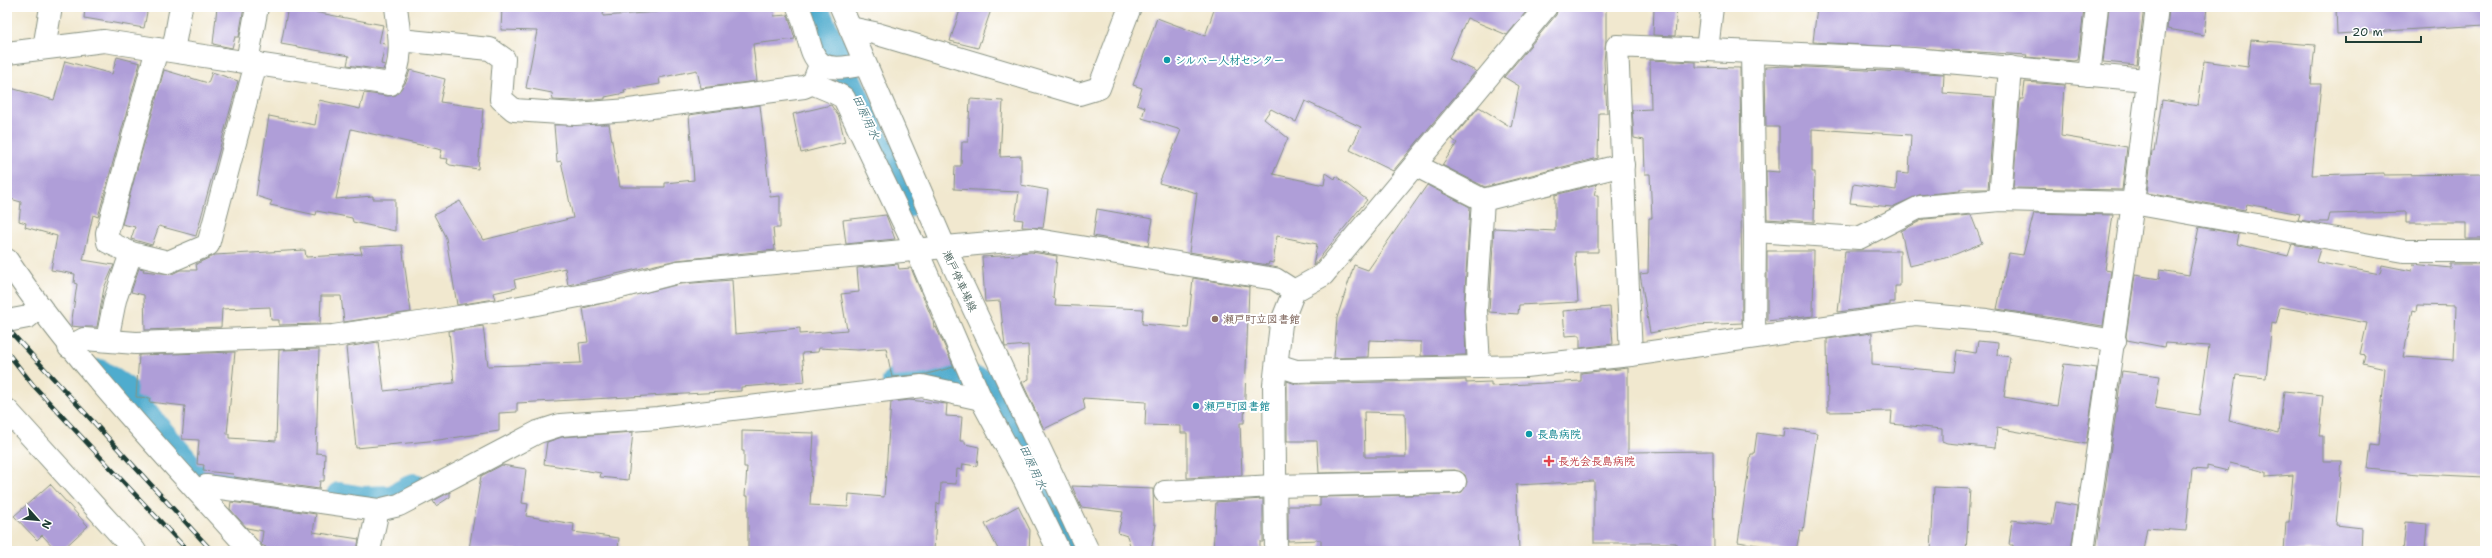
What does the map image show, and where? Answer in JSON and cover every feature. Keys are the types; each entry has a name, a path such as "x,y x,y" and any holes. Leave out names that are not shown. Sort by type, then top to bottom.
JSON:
{"street":[{"path":"44,48 51,7"},
{"path":"181,7 165,50 107,233 108,242 131,253 168,262 208,245 252,62 257,7"},
{"path":"7,53 104,42 252,62 390,84 397,74 400,40 396,7"},
{"path":"798,7 820,72 823,89 836,92 844,98 917,251 982,399 1035,470 1059,551"},
{"name":"瀬戸停車場線","path":"841,7 850,28 858,65 945,248 1035,470 1088,551"},
{"path":"1276,551 1274,486 1274,385 1281,324 1294,291 1323,275 1546,7"},
{"path":"1707,50 1712,7"},
{"path":"2089,75 2097,7"},
{"path":"2083,551 2115,341 2157,7"},
{"path":"850,28 874,33 1079,94 1099,88 1130,8"},
{"path":"400,40 490,50 504,59 501,99 514,110 575,114 629,110 804,87 820,72 858,65"},
{"path":"1631,355 1617,46 1913,59 2147,80"},
{"path":"1752,52 1755,231 1754,337"},
{"path":"2000,200 2010,67"},
{"path":"1415,165 1483,200 1623,165"},
{"path":"1479,366 1476,310 1483,200"},
{"path":"1755,231 1859,238 1920,207 2000,200 2133,203 2404,251 2485,251"},
{"path":"69,347 84,339 136,343 333,336 499,311 605,291 678,272 917,251 1031,239 1275,279 1294,291"},
{"path":"106,340 115,300 131,253"},
{"path":"7,260 38,307 69,347 251,551"},
{"path":"7,321 28,317 38,307"},
{"path":"1277,364 1296,371 1525,366 1631,355 1915,314 1987,320 2115,341"},
{"path":"197,490 206,486 378,510 399,505 538,432 560,425 658,418 922,386 982,399"},
{"path":"7,410 15,430 135,551"},
{"path":"1165,492 1274,486 1455,482"},
{"path":"369,551 378,510"}],"building":[{"path":"85,7 148,7 144,28 84,18"},
{"path":"217,7 244,7 239,37 235,37 232,48 213,44"},
{"path":"288,7 383,25 379,43 385,44 381,64 385,65 383,70 347,65 349,56 281,44"},
{"path":"502,7 604,7 603,16 658,12 657,7 773,7 774,16 788,15 795,39 753,44 757,81 701,88 697,70 659,78 660,84 624,90 625,93 605,97 605,99 575,101 553,100 552,93 526,88 537,31 501,30"},
{"path":"961,7 992,7 978,48 950,41"},
{"path":"1215,7 1530,7 1507,35 1467,18 1449,59 1476,71 1393,171 1350,150 1361,127 1305,101 1296,122 1271,109 1264,119 1288,138 1273,174 1324,185 1326,173 1335,179 1336,176 1367,200 1313,266 1317,244 1277,236 1273,263 1269,262 1268,265 1189,252 1197,193 1159,183 1181,130 1142,118 1145,107 1137,104 1142,88 1133,85 1157,18 1205,36"},
{"path":"1558,7 1606,7 1604,62 1607,113 1599,113 1598,158 1485,187 1442,165 1457,143 1452,139 1479,107 1511,127 1519,86 1504,77 1556,15"},
{"path":"1654,7 1677,7 1675,36 1653,35"},
{"path":"1817,7 2070,7 2084,9 2078,60 2074,61 2026,57 2027,55 1813,42"},
{"path":"2109,7 2144,7 2137,65 2103,62"},
{"path":"2169,7 2207,7 2204,35 2167,29"},
{"path":"2336,7 2485,7 2485,25 2337,34"},
{"path":"2251,40 2315,45 2311,84 2321,84 2312,175 2384,173 2384,175 2485,174 2485,238 2466,238 2466,223 2406,223 2406,212 2330,214 2328,222 2313,222 2298,220 2300,214 2247,204 2245,210 2147,193 2152,151 2154,152 2162,100 2198,106 2204,61 2248,67"},
{"path":"117,57 140,63 98,217 93,215 83,260 114,265 104,288 97,327 71,326 77,284 74,283 75,274 51,270 57,236 25,227 26,223 19,221 21,202 7,198 7,87 54,100 65,61 112,74"},
{"path":"1650,60 1696,62 1696,67 1740,68 1742,323 1694,325 1650,333 1640,274 1648,273 1649,218 1652,218 1650,174 1645,174 1644,140 1634,138 1632,110 1651,109"},
{"path":"1787,66 1944,74 1943,93 1995,97 1988,189 1960,189 1960,191 1919,195 1892,207 1850,203 1853,184 1896,190 1897,173 1909,174 1911,135 1812,129 1812,172 1815,172 1814,222 1767,219 1766,171 1779,172 1779,127 1766,127 1765,67"},
{"path":"164,70 208,83 212,72 238,81 196,236 159,226 152,245 131,239 135,227 122,224"},
{"path":"410,70 445,79 440,102 483,108 478,169 450,165 447,163 448,159 440,158 442,150 351,129 336,199 373,196 373,199 395,199 395,231 353,222 352,218 317,211 316,215 270,205 272,201 256,196 269,116 315,125 319,100 360,109 364,93 388,96 396,95 406,82"},
{"path":"2025,82 2064,85 2061,136 2127,147 2122,190 2013,188 2020,99 2023,99"},
{"path":"970,99 1003,101 1000,157 1021,156 1021,185 1048,190 1043,228 1022,227 1023,220 1015,219 1019,192 954,189 955,166 961,166 962,142 968,142"},
{"path":"760,105 770,197 780,196 780,228 773,228 775,250 677,260 568,285 565,268 514,280 516,288 493,293 495,299 457,305 446,238 434,215 460,201 483,240 573,218 561,161 557,162 554,125 609,124 620,187 665,187 665,183 694,180 689,115"},
{"path":"831,105 839,117 845,142 801,153 793,114"},
{"path":"1597,184 1594,195 1598,195 1598,252 1575,252 1578,302 1519,305 1518,314 1489,312 1494,228 1555,231 1555,195"},
{"path":"1427,185 1470,207 1464,309 1466,355 1421,356 1421,342 1369,340 1368,357 1334,358 1337,318 1354,265 1368,270"},
{"path":"1097,209 1153,219 1148,246 1093,236"},
{"path":"2034,213 2113,215 2105,270 2111,271 2103,326 1997,309 2009,253 2023,255"},
{"path":"886,215 895,239 846,244 843,220"},
{"path":"1971,215 1982,243 1946,258 1909,266 1901,231 1924,219"},
{"path":"2199,227 2239,234 2237,244 2288,256 2292,244 2320,249 2316,262 2380,274 2382,265 2412,271 2413,264 2451,268 2451,264 2485,264 2485,477 2418,474 2368,469 2371,445 2378,446 2385,368 2363,363 2365,355 2360,354 2367,323 2280,307 2276,324 2272,323 2266,378 2236,375 2229,421 2279,433 2284,391 2323,395 2319,436 2323,436 2323,461 2342,461 2336,525 2362,528 2361,551 2284,551 2286,522 2289,522 2293,475 2266,477 2266,472 2230,463 2228,471 2207,466 2207,470 2192,469 2186,531 2147,528 2143,551 2096,551 2122,371 2160,376 2155,408 2199,415 2209,346 2165,343 2164,347 2127,340 2126,336 2135,275 2159,279 2160,270 2189,275","holes":["2417,305 2456,306 2454,360 2403,357 2413,310 2416,311"]},
{"path":"402,245 411,312 344,322 341,296 321,296 320,324 279,325 279,320 271,320 270,307 222,309 221,327 145,330 144,295 131,292 139,268 144,269 143,271 172,274 180,270 197,270 196,264 215,255 305,250 306,257 362,254 360,247"},
{"path":"1767,251 1814,251 1813,316 1767,321"},
{"path":"1845,251 1900,251 1900,286 1895,286 1895,302 1890,302 1890,305 1838,312"},
{"path":"1031,252 1057,256 1053,298 1056,299 1055,305 1143,309 1142,324 1188,328 1193,278 1249,287 1244,423 1240,423 1242,475 1187,478 1187,433 1181,433 1181,426 1145,425 1146,402 1083,398 1085,409 1044,429 1022,382 1029,379 1028,345 1005,347 1000,301 985,302 982,257 1018,255 1019,253"},
{"path":"898,264 899,269 911,268 933,321 934,328 936,327 954,367 927,374 892,377 886,348 857,350 819,348 818,352 802,353 805,382 741,387 741,391 517,403 517,412 499,413 499,431 439,440 356,448 346,347 378,342 384,391 454,383 449,331 483,326 488,366 581,363 579,343 588,342 583,308 680,284 732,280 735,334 800,328 800,334 847,330 841,294 859,292 857,268"},
{"path":"1610,307 1613,344 1580,348 1580,335 1565,336 1563,311"},
{"path":"1872,333 1872,365 1954,372 1957,350 1976,353 1978,341 1998,343 1997,355 2010,357 2004,397 2057,406 2064,364 2097,368 2086,444 1997,428 1995,448 1947,443 1942,441 1942,429 1891,424 1892,411 1828,412 1827,339"},
{"path":"319,349 316,453 325,454 324,481 320,481 319,489 234,477 233,474 203,471 204,465 197,464 199,440 182,439 185,406 149,402 150,398 136,397 139,355 235,352 227,434 229,434 229,438 276,441 279,350"},
{"path":"1628,368 1628,452 1713,451 1714,551 1676,551 1676,543 1594,543 1594,481 1516,485 1519,551 1321,551 1321,540 1288,541 1288,506 1320,506 1320,497 1455,494 1462,492 1467,482 1465,475 1455,470 1319,473 1317,441 1287,441 1287,381 1296,384 1466,380 1466,383 1491,382 1491,386 1581,381 1581,373","holes":["1364,412 1405,413 1406,457 1365,457"]},
{"path":"909,400 947,404 946,416 962,417 960,441 965,441 965,444 979,447 977,466 963,464 962,470 957,469 956,484 941,483 940,504 937,503 934,551 748,551 748,496 745,496 747,467 744,467 742,431 814,433 810,505 848,507 849,494 884,497 891,402"},
{"path":"1785,428 1817,433 1803,531 1800,530 1796,551 1738,542 1751,454 1754,454 1757,433 1784,437"},
{"path":"633,432 628,480 600,477 601,473 544,464 547,442 562,437"},
{"path":"502,465 526,469 522,503 528,504 526,516 574,524 573,532 619,538 618,551 469,549 481,476"},
{"path":"50,484 88,526 61,551 57,551 42,535 37,540 14,516"},
{"path":"1072,486 1153,489 1154,524 1156,524 1151,551 1132,551 1127,536 1118,533 1123,512 1081,507"},
{"path":"1934,487 1970,489 1966,551 1931,551"},
{"path":"450,492 450,497 436,506 433,501"},
{"path":"1263,499 1263,542 1260,542 1260,551 1213,551 1216,502"},
{"path":"231,502 316,514 313,532 359,539 357,551 265,549 266,547 261,545 263,531 247,528 230,509"},
{"path":"2056,502 2077,506 2071,551 2013,551 2013,545 2009,545 2012,520 2052,525"},
{"path":"1018,506 1030,530 1029,551 999,551 985,524"},
{"path":"2406,522 2427,524 2425,551 2403,551"}],"waterway":[{"name":"田原用水","path":"815,7 907,205"},
{"path":"100,372 124,388 199,477 234,481"},
{"name":"田原用水","path":"895,381 952,374 994,384 1072,551"},
{"path":"339,495 363,499 392,498 414,486"}],"railway":[{"path":"7,328 212,551"},
{"path":"7,352 33,385 188,551"}],"place":[{"name":"シルバー人材センター","path":"1167,60"},
{"name":"瀬戸町立図書館","path":"1215,319"},
{"name":"瀬戸町図書館","path":"1196,406"},
{"name":"長島病院","path":"1529,434"},
{"name":"長光会長島病院","path":"1549,461"}]}
